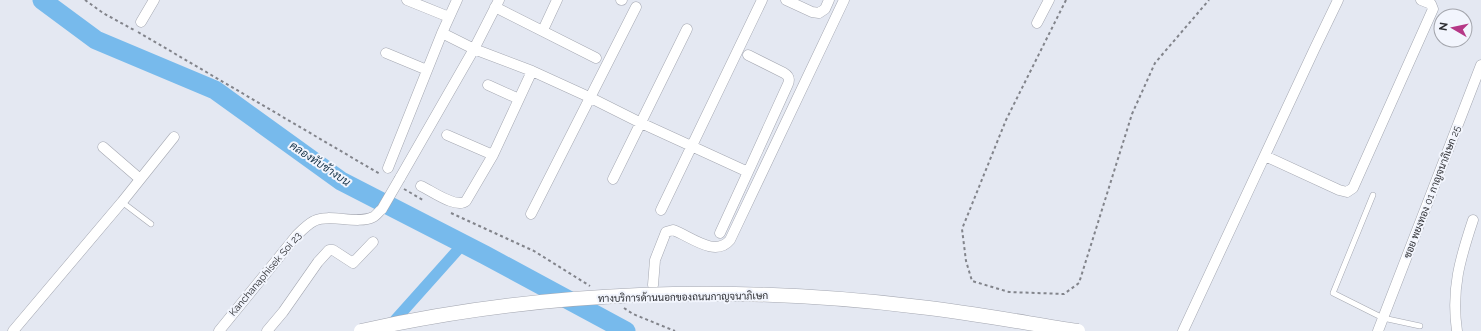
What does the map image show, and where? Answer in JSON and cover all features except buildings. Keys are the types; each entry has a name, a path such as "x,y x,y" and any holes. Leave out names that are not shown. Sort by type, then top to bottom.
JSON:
{"main road":[{"name":"ทางบริการด้านนอกของถนนกาญจนาภิเษก","path":"361,331 453,313 559,301 628,296 743,294 842,300 920,307 1078,331"}],"street":[{"path":"141,22 154,0"},
{"path":"407,0 450,17"},
{"path":"388,168 442,33 457,0"},
{"path":"543,30 557,0"},
{"path":"661,210 762,0"},
{"path":"786,0 812,12 819,13 825,9 829,0"},
{"path":"653,285 655,260 666,232 673,230 716,248 726,246 844,0"},
{"path":"1037,23 1049,0"},
{"path":"1183,331 1338,0"},
{"path":"1265,156 1338,190 1347,192 1353,188 1433,9 1431,4 1421,0"},
{"path":"474,49 497,4 596,58"},
{"path":"530,214 636,7"},
{"path":"613,179 687,29"},
{"path":"442,33 474,49 532,71 748,172"},
{"name":"Kanchanaphisek Soi 23","path":"220,331 297,234 311,223 315,220 369,219 374,217 382,209 474,49"},
{"path":"386,53 427,70"},
{"path":"720,234 789,80 788,76 784,73 748,55"},
{"name":"ซอย พยงทอง 01 กาญจนาภิเษก 25","path":"1378,331 1481,65"},
{"path":"422,186 454,203 464,204 494,155 532,71"},
{"path":"488,85 519,99"},
{"path":"447,134 494,155"},
{"path":"13,331 122,202 174,136"},
{"path":"103,147 140,179"},
{"path":"1457,331 1454,304 1456,279 1473,220"},
{"path":"267,331 296,295 326,252 329,250 334,250 353,263 373,242"}],"lane":[{"path":"1373,195 1333,293 1383,318 1420,326"},
{"path":"122,202 151,224"}],"path":[{"path":"1066,0 1006,120 962,229 966,262 972,281 1009,292 1064,294 1079,283 1132,114 1152,69 1209,0"}],"waterway":[{"name":"คลองทับช้างบน","path":"42,0 96,40 215,90 341,181 485,255 626,331"},
{"path":"388,328 463,244"}]}
